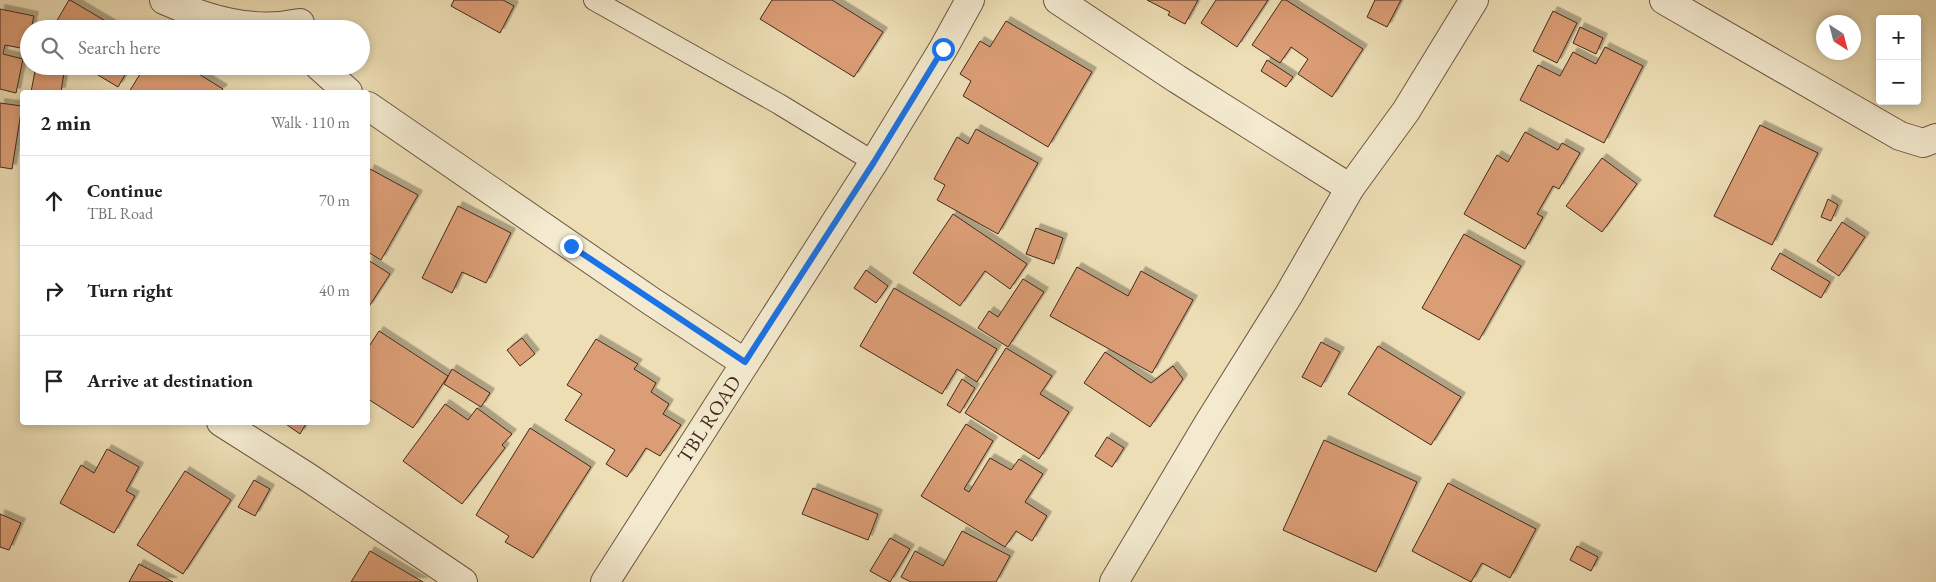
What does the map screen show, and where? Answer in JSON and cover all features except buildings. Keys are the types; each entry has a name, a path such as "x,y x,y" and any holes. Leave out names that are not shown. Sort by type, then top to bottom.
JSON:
{"street":[{"path":"164,0 217,20"},
{"name":"TBL ROAD","path":"605,582 874,162 943,49 970,0"},
{"path":"1058,0 1177,79 1350,188"},
{"path":"1114,582 1208,424 1288,296 1350,188 1406,111 1474,0"},
{"path":"1664,0 1900,136 1923,142 1936,138"},
{"path":"329,75 346,90"},
{"path":"370,107 651,301 745,362"},
{"path":"226,425 301,473 463,582"}],"lane":[{"path":"594,0 771,100 874,162"}],"route":[{"path":"571,246 745,362 874,162 943,49"}]}
